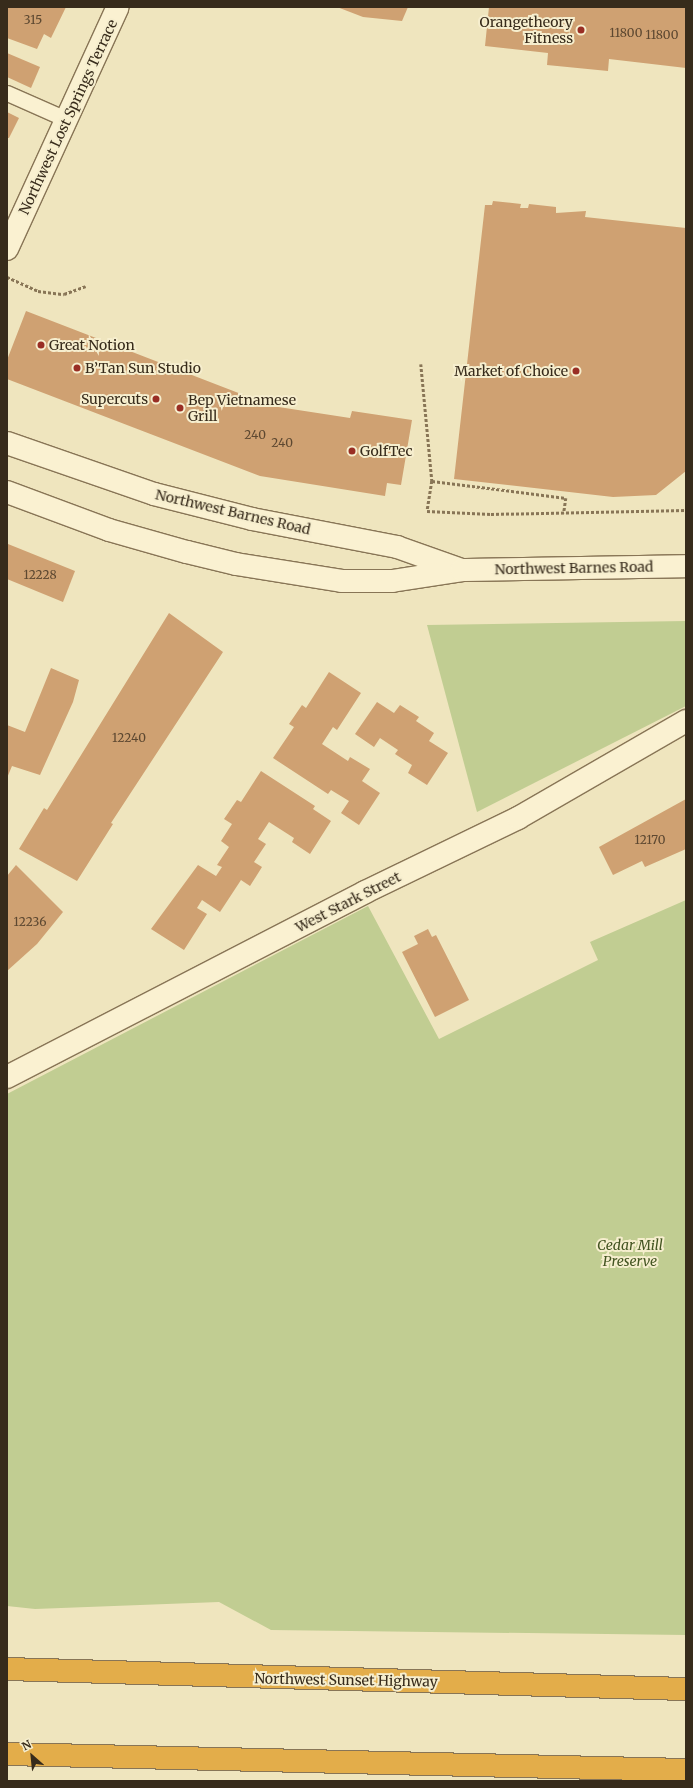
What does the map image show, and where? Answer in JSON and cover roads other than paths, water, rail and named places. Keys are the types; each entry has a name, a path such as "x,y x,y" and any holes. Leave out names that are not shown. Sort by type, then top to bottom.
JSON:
{"highway":[{"name":"Northwest Sunset Highway","path":"7,1669 686,1689"},
{"path":"7,1754 686,1770"}],"main road":[{"name":"Northwest Lost Springs Terrace","path":"7,249 118,7"},
{"name":"Northwest Barnes Road","path":"7,443 154,494 252,519 397,547 462,570"},
{"name":"Northwest Barnes Road","path":"7,492 109,530 236,564 342,581 392,581 462,570 686,566"},
{"name":"West Stark Street","path":"7,1077 365,892 518,818 686,721"}],"lane":[{"path":"7,93 66,119"}],"place":[{"name":"Orangetheory Fitness","path":"581,30"},
{"name":"Great Notion","path":"41,345"},
{"name":"B’Tan Sun Studio","path":"77,368"},
{"name":"Market of Choice","path":"576,371"},
{"name":"Supercuts","path":"156,399"},
{"name":"Bep Vietnamese Grill","path":"180,408"},
{"name":"GolfTec","path":"352,451"}],"park label":[{"name":"Cedar Mill Preserve","path":"630,1254"}]}
